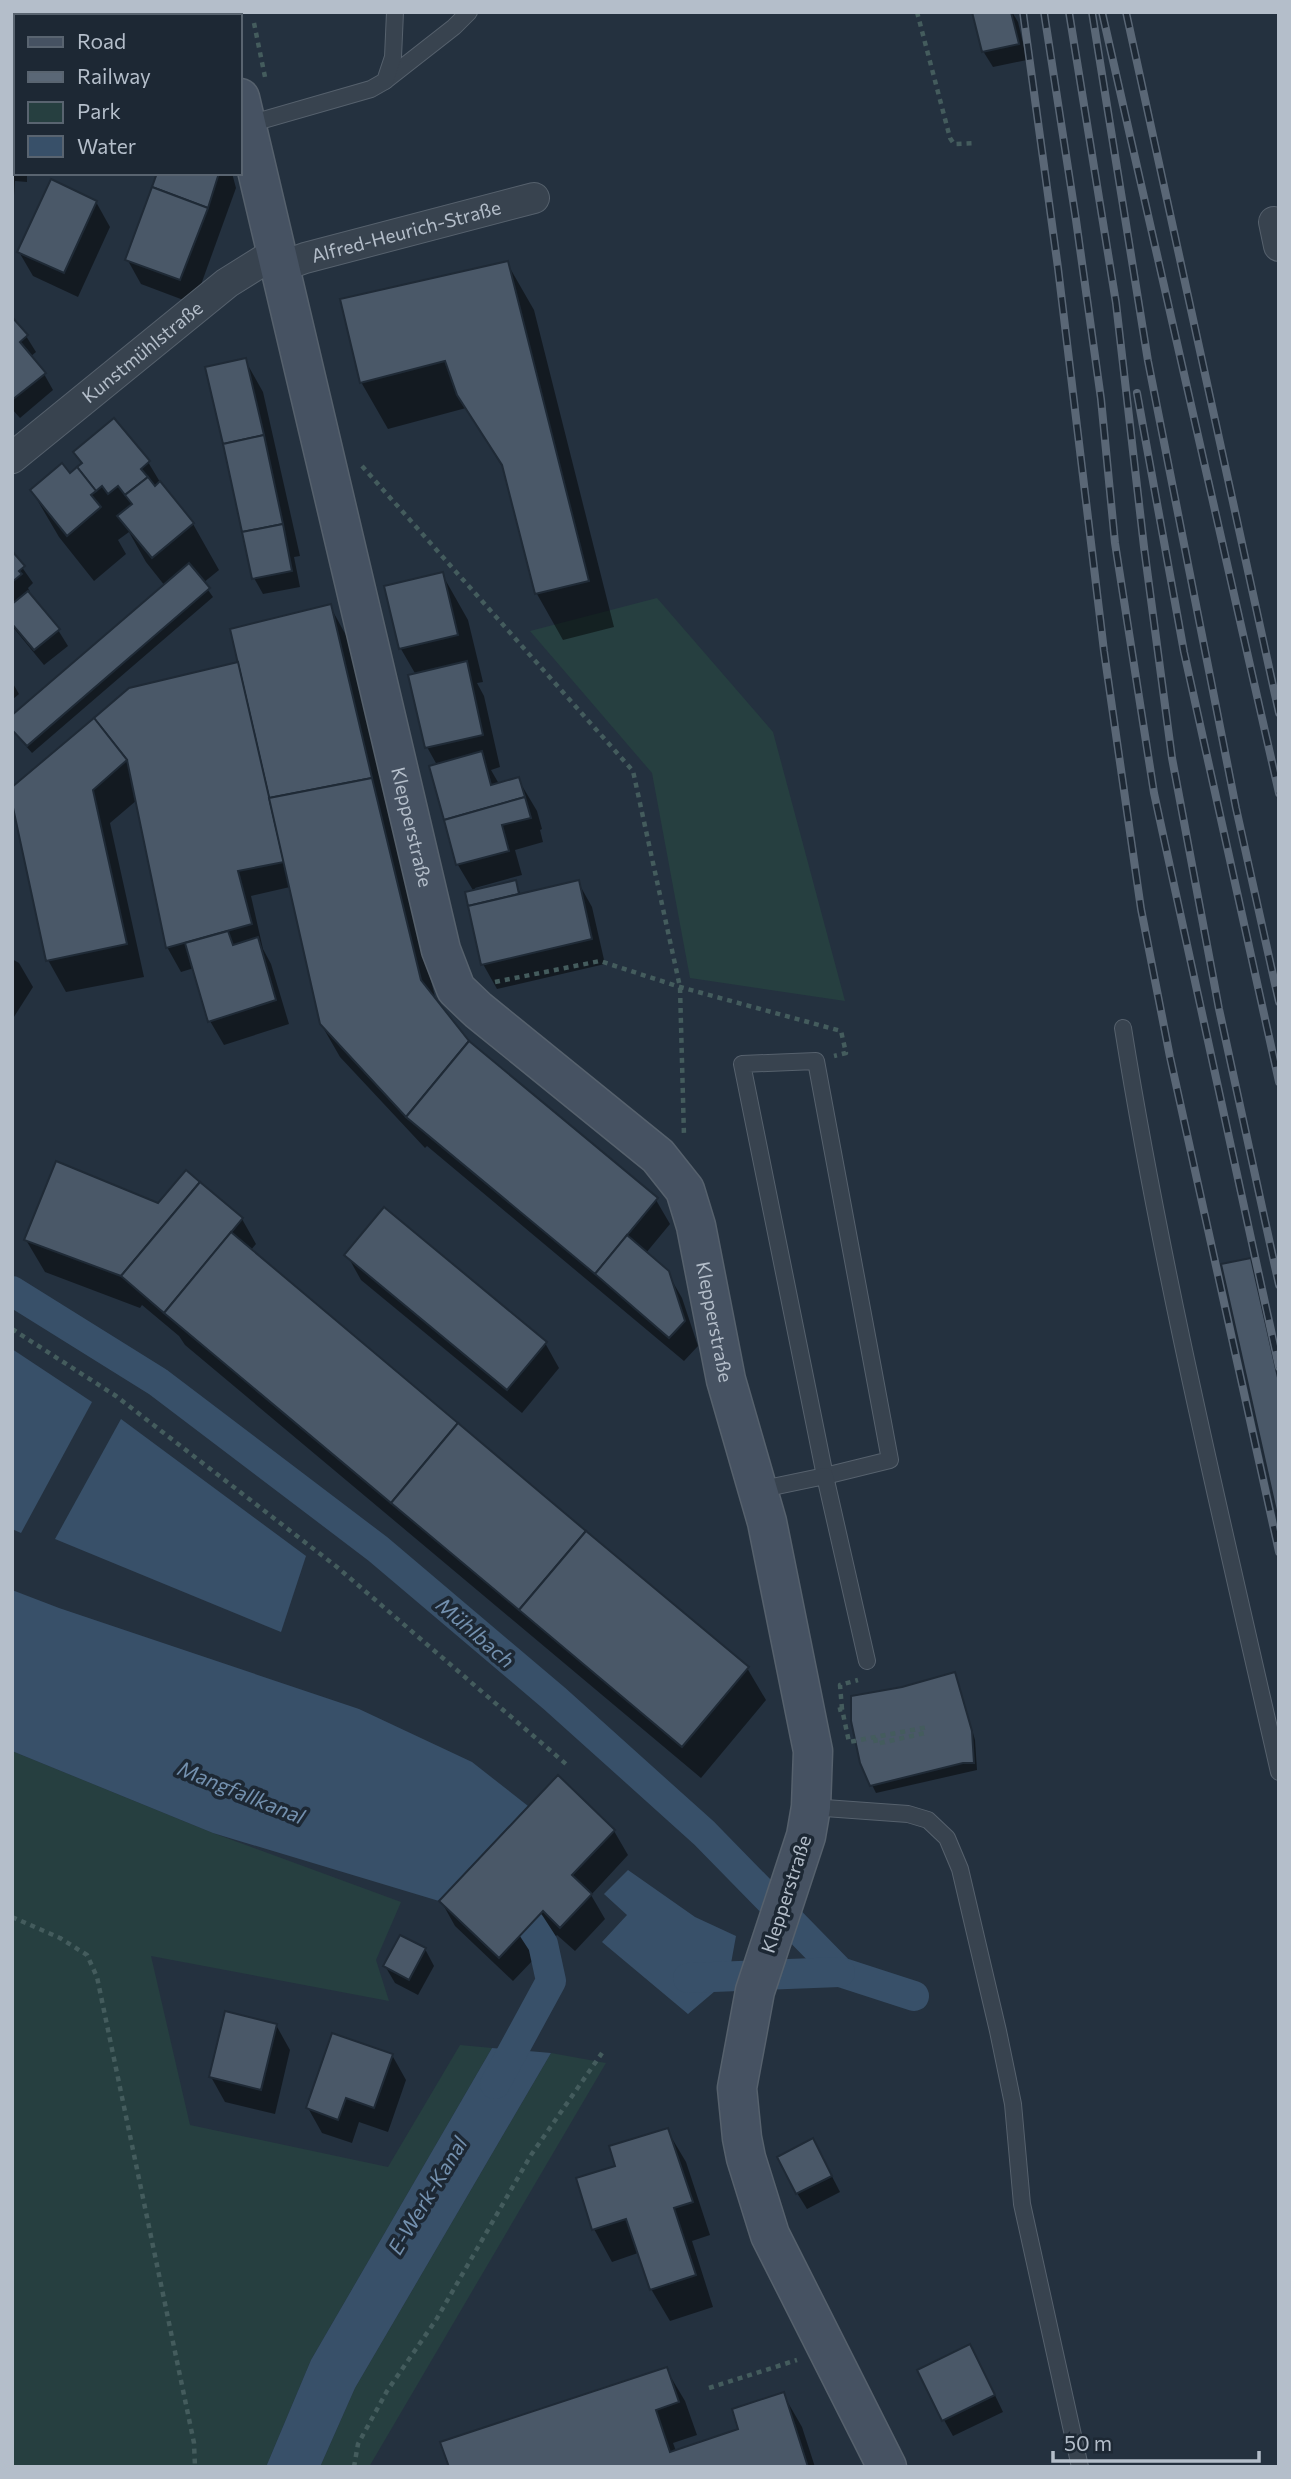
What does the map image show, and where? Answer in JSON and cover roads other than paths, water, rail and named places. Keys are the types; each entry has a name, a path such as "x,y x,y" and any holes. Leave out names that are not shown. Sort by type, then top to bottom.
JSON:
{"street":[{"name":"Klepperstraße","path":"243,111 441,950 456,989 478,1010 658,1156 685,1190 696,1226 726,1380 767,1522 813,1751 811,1807 806,1836 755,1990 737,2088 746,2158 770,2235 887,2467"},
{"name":"Alfred-Heurich-Straße","path":"278,260 305,258 534,198"},
{"name":"Kunstmühlstraße","path":"12,458 227,283 278,260"}],"lane":[{"path":"385,81 393,57 395,12"},
{"path":"243,111 372,89 454,27 469,12"},
{"path":"1123,1028 1197,1406 1279,1772"},
{"path":"758,1490 825,1476 890,1460 816,1061 743,1064 825,1476 867,1661"},
{"path":"811,1807 908,1814 928,1820 947,1838 960,1869 991,1995 1013,2104 1022,2204 1080,2467"}],"water":[{"path":"12,1349 92,1402 21,1533 12,1529"},
{"path":"121,1419 306,1556 281,1632 55,1539"},
{"name":"Mangfallkanal","path":"12,1590 359,1709 472,1762 528,1806 439,1901 213,1833 12,1751"},
{"path":"628,1870 695,1917 736,1936 728,1980 688,2014 602,1942 627,1915 604,1894"},
{"path":"492,2048 551,2053 355,2388 320,2467 266,2467 311,2360"}],"waterway":[{"name":"Mühlbach","path":"12,1291 158,1382 378,1549 555,1699 704,1833 840,1972 914,1996"},
{"name":"E-Werk-Kanal","path":"495,2084 551,1981 543,1944 530,1924"},
{"path":"688,1978 840,1972"}],"railway":[{"path":"1023,12 1058,268 1104,651 1141,909 1170,1057 1279,1552"},
{"path":"1044,12 1101,399 1115,543 1154,793 1279,1367"},
{"path":"1069,12 1116,303 1172,758 1219,1009 1279,1285"},
{"path":"1092,12 1148,361 1236,808 1279,1002"},
{"path":"1102,12 1279,793"},
{"path":"1126,12 1279,713"},
{"path":"1137,393 1184,652 1279,1082"}]}
